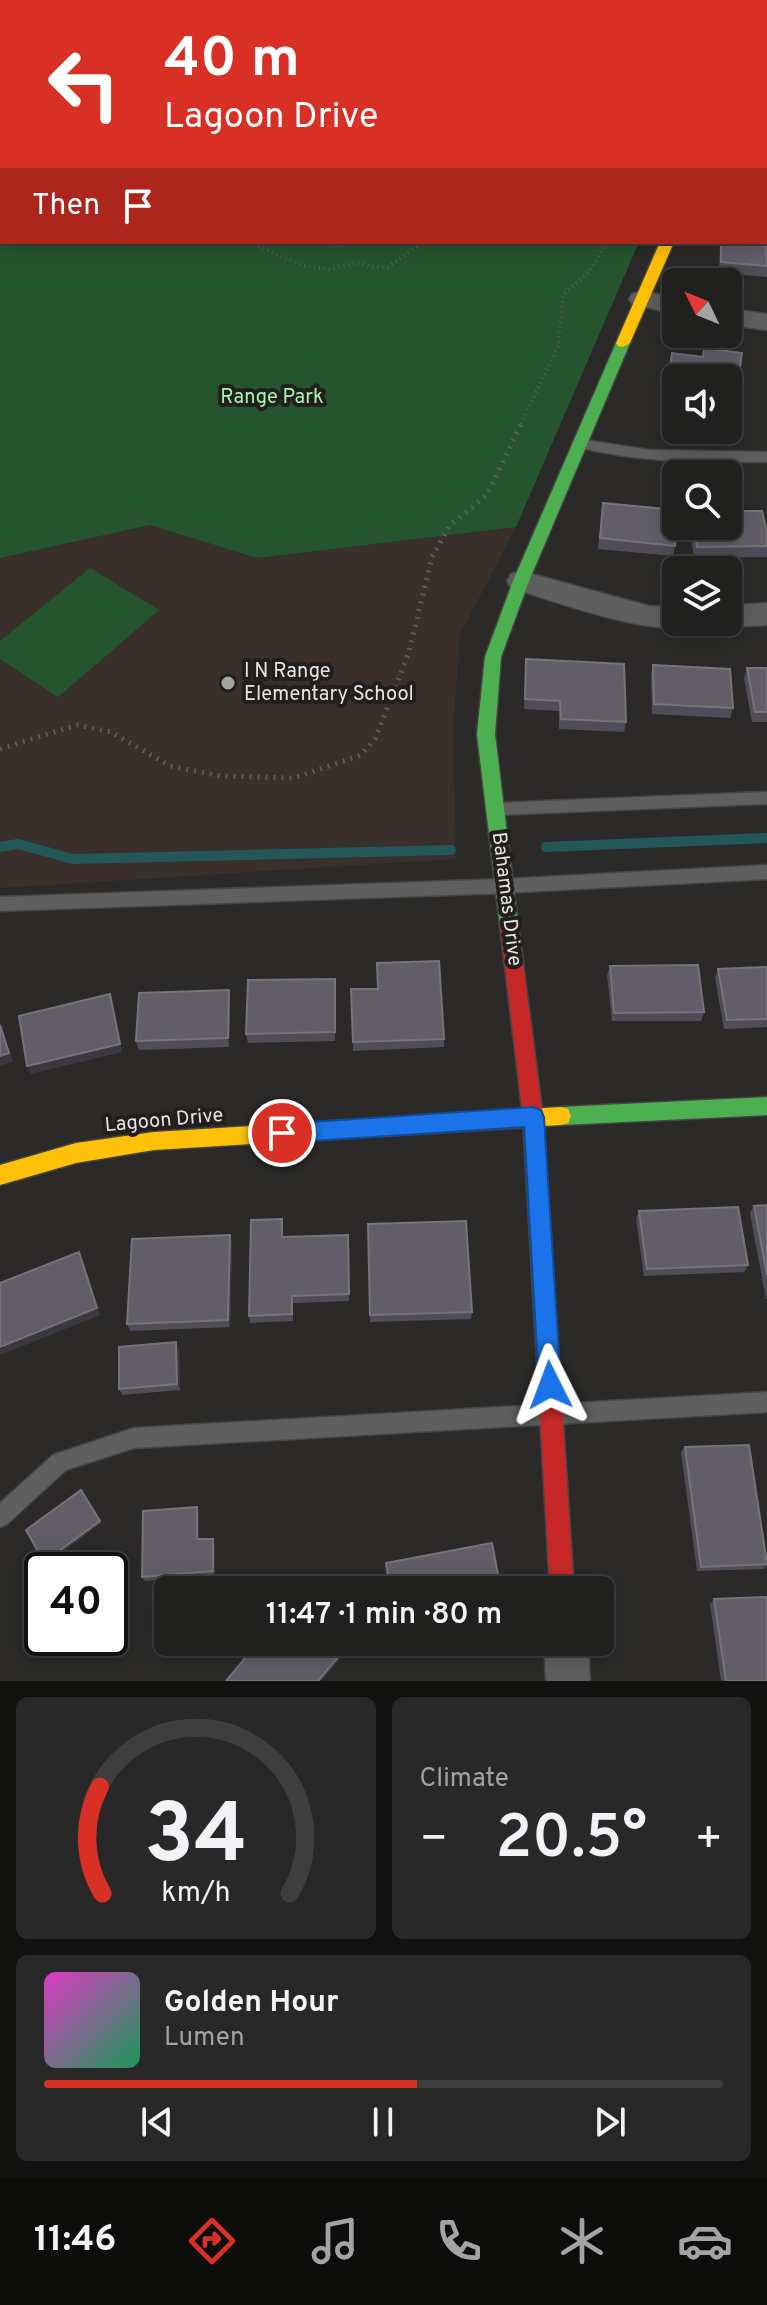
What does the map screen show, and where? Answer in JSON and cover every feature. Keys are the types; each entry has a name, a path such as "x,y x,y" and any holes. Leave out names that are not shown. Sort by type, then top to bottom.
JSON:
{"street":[{"name":"Bahamas Drive","path":"561,1576 533,1117 486,734 493,657 521,581 666,244"},
{"path":"641,299 662,303"},
{"path":"742,319 767,322"},
{"path":"521,581 649,617 662,617"},
{"path":"742,615 767,614"},
{"name":"Lagoon Drive","path":"0,1175 31,1163 125,1143 533,1117 767,1106"},
{"path":"567,1656 568,1681"}],"lane":[{"path":"579,443 614,452 676,458 767,457"},
{"path":"495,809 767,798"},
{"path":"0,904 505,886 767,872"},
{"path":"0,1517 60,1462 134,1438 767,1402"}],"path":[{"path":"0,749 77,725 111,732 170,766 221,776 294,778 361,755 375,739 409,652 432,557 450,525 487,495 558,346 563,328 559,308 563,295 598,260 606,244"}],"shaded area":[{"name":"I N Range Elementary School","path":"150,525 257,558 516,527 460,635 453,731 456,859 0,888 0,558"}],"green space":[{"name":"Range Park","path":"0,244 638,244 516,527 257,558 150,525 0,558"},
{"path":"90,568 159,610 58,697 0,659 0,641"}],"building":[{"path":"721,244 766,244 767,266 721,262"},
{"path":"704,348 742,353 740,364 670,364 672,353 703,357"},
{"path":"603,503 662,509 662,540 675,540 675,546 600,538"},
{"path":"742,511 762,511 767,546 697,547 696,540 742,540"},
{"path":"526,659 624,664 626,722 561,719 560,701 525,699"},
{"path":"653,665 730,669 733,708 654,704"},
{"path":"747,668 767,668 767,712 755,712"},
{"path":"439,961 444,1039 353,1042 351,989 378,989 377,963"},
{"path":"698,965 704,1012 614,1013 610,966"},
{"path":"767,967 767,1019 727,1020 718,969"},
{"path":"335,979 335,1032 246,1034 248,980"},
{"path":"229,990 228,1038 136,1041 139,993"},
{"path":"110,994 120,1044 27,1066 19,1016"},
{"path":"0,1025 9,1053 0,1056"},
{"path":"767,1205 767,1275 754,1206"},
{"path":"738,1207 748,1265 647,1269 639,1211"},
{"path":"282,1219 282,1237 348,1235 349,1294 292,1296 292,1314 249,1316 251,1220"},
{"path":"466,1221 472,1312 370,1315 368,1224"},
{"path":"230,1235 228,1320 127,1324 132,1239"},
{"path":"79,1252 97,1308 0,1347 0,1283"},
{"path":"176,1342 177,1384 119,1389 119,1347"},
{"path":"749,1445 767,1564 701,1567 685,1447"},
{"path":"81,1490 100,1521 58,1552 38,1552 26,1530"},
{"path":"197,1507 197,1539 213,1539 213,1571 142,1577 143,1511"},
{"path":"492,1543 498,1576 388,1576 386,1563"},
{"path":"767,1597 767,1681 726,1681 714,1599"},
{"path":"247,1656 339,1656 318,1681 226,1681"}],"waterway":[{"path":"546,847 767,838"},
{"path":"0,847 18,844 73,859 451,850"}],"traffic: fast":[{"path":"509,925 486,734 493,657 521,581 623,343"},
{"path":"561,1116 767,1106"}],"traffic: slow":[{"path":"623,343 666,244"},
{"path":"0,1175 76,1153 154,1141 561,1116"}],"traffic: jam":[{"path":"509,925 533,1117 561,1576"}],"place":[{"name":"I N Range Elementary School","path":"228,683"}],"route":[{"path":"282,1133 533,1117 550,1385"}]}
